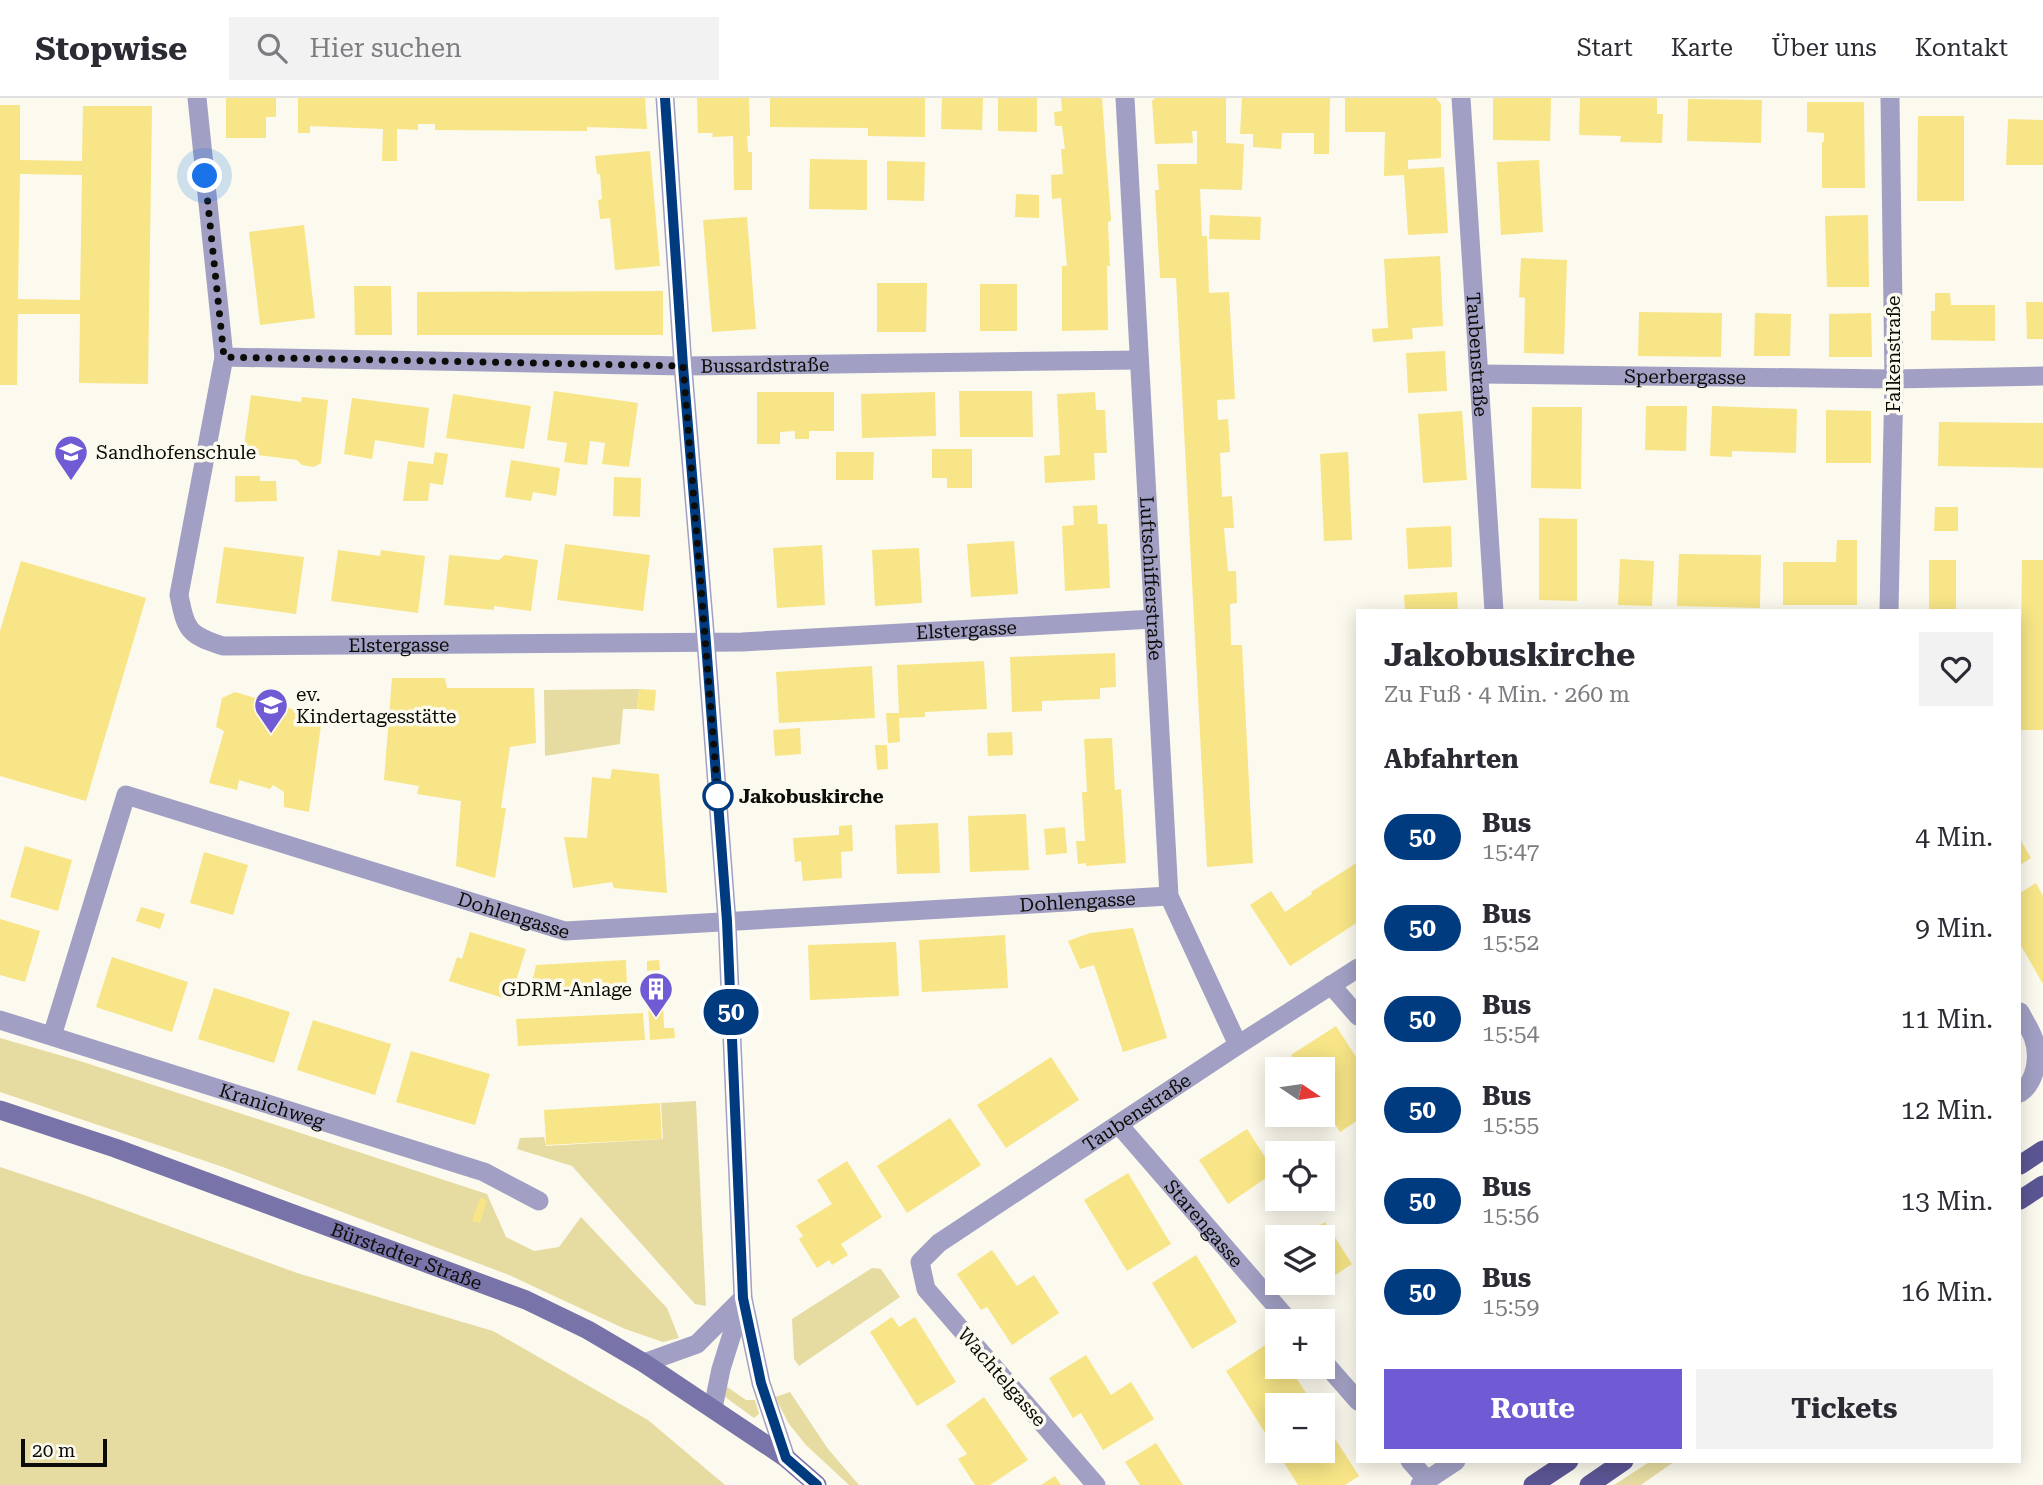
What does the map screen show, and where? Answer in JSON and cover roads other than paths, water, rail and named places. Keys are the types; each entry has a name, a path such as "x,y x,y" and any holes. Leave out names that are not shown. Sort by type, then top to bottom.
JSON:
{"main road":[{"name":"Bürstadter Straße","path":"0,1111 115,1148 526,1300 588,1330 645,1363 786,1458 817,1485"},
{"path":"2021,1164 2043,1150"},
{"path":"2021,1199 2043,1185"},
{"path":"786,1458 792,1485"},
{"path":"1533,1485 1566,1463"},
{"path":"1588,1485 1621,1463"}],"street":[{"name":"Elstergasse","path":"197,98 224,357 179,595 185,622 200,638 223,646 706,643 1153,619"},
{"path":"665,98 683,366 727,921 743,1298 761,1383 786,1458"},
{"name":"Luftschifferstraße","path":"1125,98 1169,896 1238,1045"},
{"name":"Taubenstraße","path":"1461,98 1494,609"},
{"name":"Falkenstraße","path":"1889,609 1894,379 1890,98"},
{"name":"Bussardstraße","path":"224,357 683,366 1139,360"},
{"name":"Sperbergasse","path":"1479,374 1894,379 2043,376"},
{"name":"Dohlengasse","path":"52,1037 126,795 565,931 1169,896"},
{"name":"Taubenstraße","path":"920,1262 939,1243 1356,969"},
{"path":"1331,985 1356,1014"},
{"path":"2021,1014 2034,1038 2036,1066 2023,1091"},
{"name":"Kranichweg","path":"0,1020 484,1172 539,1201"},
{"name":"Starengasse","path":"1119,1125 1279,1309"},
{"name":"Wachtelgasse","path":"920,1262 926,1289 1096,1485"},
{"path":"645,1363 697,1344 743,1298"},
{"path":"713,1408 721,1369 743,1298"},
{"path":"1335,1375 1356,1399"},
{"path":"1411,1463 1423,1483 1453,1463"}],"place":[{"name":"Sandhofenschule","path":"71,482"},
{"name":"ev. Kindertagesstätte","path":"271,735"},
{"name":"Jakobuskirche","path":"718,796"},
{"name":"GDRM-Anlage","path":"656,1019"}]}
